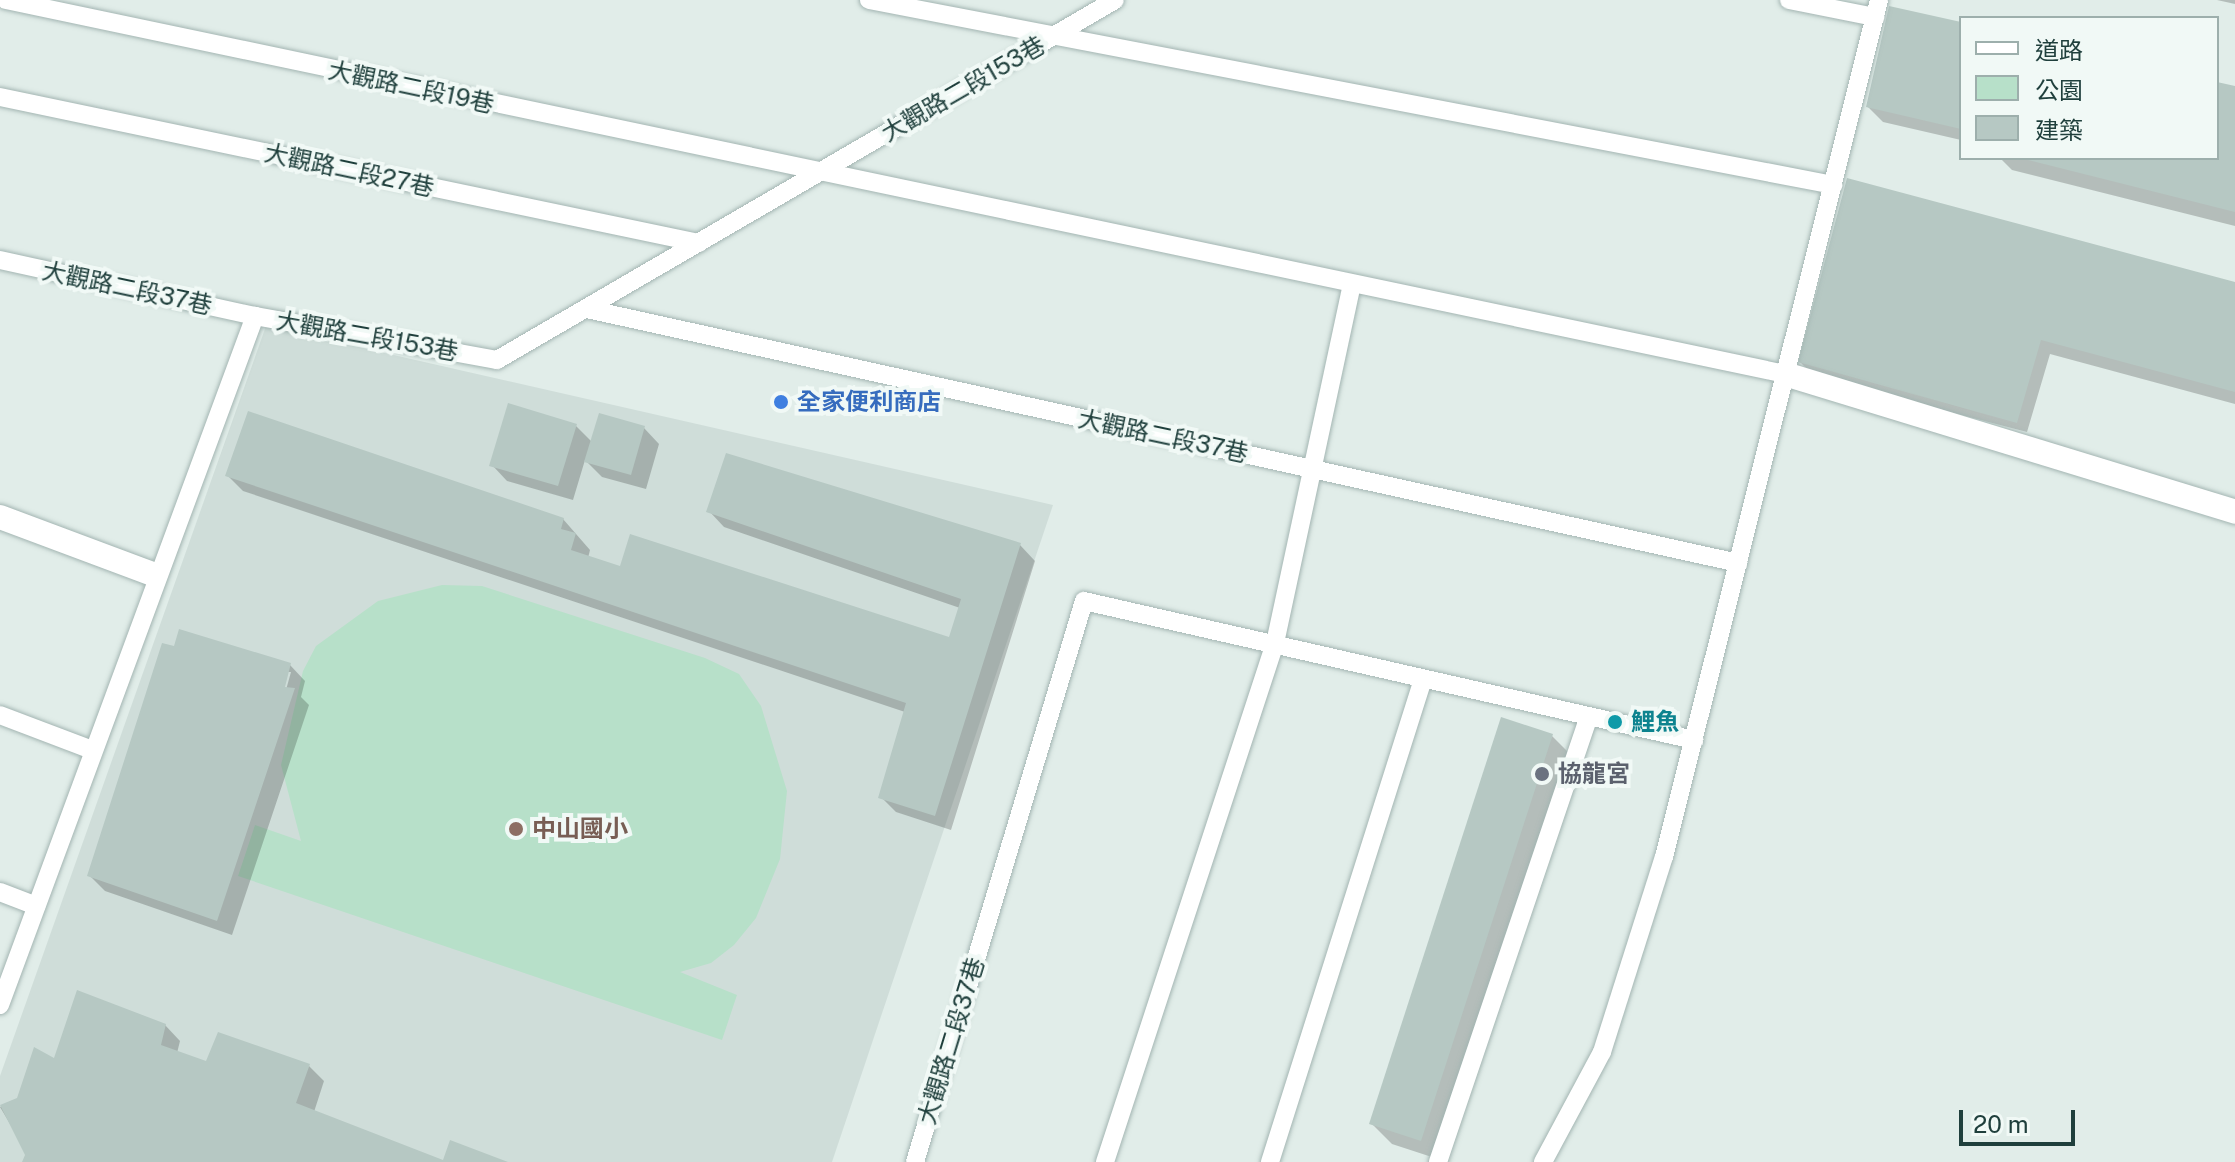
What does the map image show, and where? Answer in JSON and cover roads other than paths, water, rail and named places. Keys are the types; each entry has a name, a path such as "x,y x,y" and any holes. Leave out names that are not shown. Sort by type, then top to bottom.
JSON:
{"street":[{"path":"1785,374 2235,512"},
{"path":"0,517 155,575"}],"lane":[{"name":"大觀路二段19巷","path":"6,0 817,174 1785,374"},
{"path":"869,0 1833,185"},
{"name":"大觀路二段153巷","path":"0,1005 155,575 255,316 497,360 1115,0"},
{"path":"1543,1162 1602,1052 1694,740 1877,9 1789,0"},
{"name":"大觀路二段27巷","path":"0,97 699,243"},
{"name":"大觀路二段37巷","path":"0,260 255,316"},
{"path":"1105,1162 1275,643 1352,285"},
{"name":"大觀路二段37巷","path":"587,309 1738,563"},
{"name":"大觀路二段37巷","path":"915,1162 1084,601 1694,740"},
{"path":"1270,1162 1423,679"},
{"path":"0,715 92,750"},
{"path":"1438,1162 1589,717"},
{"path":"0,892 36,906"}],"place":[{"name":"全家便利商店","path":"781,402"},
{"name":"鯉魚","path":"1615,722"},
{"name":"協龍宮","path":"1542,774"},
{"name":"中山國小","path":"516,829"}]}
